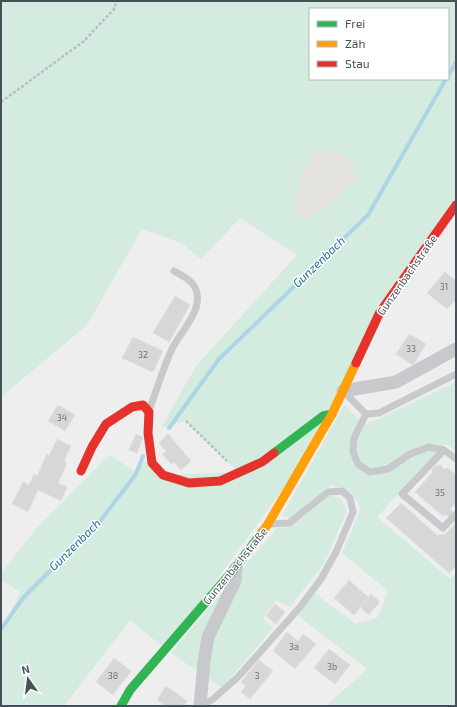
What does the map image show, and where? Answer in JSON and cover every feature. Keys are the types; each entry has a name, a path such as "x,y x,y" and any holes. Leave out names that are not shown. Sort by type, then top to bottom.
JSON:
{"street":[{"name":"Gunzenbachstraße","path":"121,706 130,690 236,567 268,524 332,414 380,312 456,205"},
{"path":"343,391 396,382 456,349"},
{"path":"81,471 92,447 106,424 132,407 143,405 149,412 148,433 152,463 163,475 189,483 220,481 262,462 323,416 332,414"},
{"path":"201,706 204,661 208,637 235,581 236,567"}],"lane":[{"path":"149,412 172,349 198,304 196,287 188,278 174,271"},
{"path":"343,391 366,414 380,413 456,374"},
{"path":"366,414 354,438 353,452 358,464 370,472 388,469 410,454 429,447 444,450 456,460"},
{"path":"444,450 402,494 442,528 456,514"},
{"path":"201,706 212,700 238,677 300,607 321,579 336,552 353,512 350,498 342,491 328,492 289,523 268,524"}],"path":[{"path":"1,102 84,41 115,8 116,1"},
{"path":"186,421 238,472"}],"green space":[{"path":"1,1 456,1 456,205 380,312 313,448 166,649 130,620 64,706 1,706 1,635 20,592 1,579 1,573 35,530 109,455 134,470 145,461 163,475 238,472 186,421 161,428 196,366 297,255 240,218 201,259 181,243 142,229 87,325 1,397","holes":["346,156 356,178 327,206"]},
{"path":"456,382 456,450 445,444 377,517 450,579 456,574 456,706 326,706 367,669 297,615 314,593 356,624 378,617 388,591 342,553 361,508 352,493 332,485 289,518 282,516 344,405 365,425"},
{"path":"329,495 341,499 347,510 325,562 290,607 276,600 263,618 273,628 222,688 171,653 277,528 289,527"}],"sand":[{"path":"318,148 346,156 357,178 327,206 307,221 294,209 301,175"}],"building":[{"path":"445,272 456,281 456,299 447,309 427,293"},
{"path":"175,296 190,305 169,342 153,333"},
{"path":"409,334 426,344 413,365 396,354"},
{"path":"133,337 163,351 153,372 122,358"},
{"path":"58,405 75,415 65,431 48,421"},
{"path":"136,434 143,437 137,453 129,450"},
{"path":"168,434 191,461 181,470 174,462 171,464 162,454 166,451 159,443"},
{"path":"57,439 71,446 64,461 67,463 58,483 67,487 61,501 38,490 28,512 12,504 23,482 29,485 34,474 37,476 47,454 49,456"},
{"path":"441,465 443,469 448,468 456,475 456,503 450,509 456,515 455,523 445,514 443,516 415,492 432,473 432,469 435,466"},
{"path":"401,503 437,535 446,534 456,522 456,566 449,573 386,518"},
{"path":"349,580 369,598 354,615 334,598"},
{"path":"371,594 380,602 369,615 360,607"},
{"path":"275,604 285,612 276,624 266,616"},
{"path":"287,632 298,641 303,634 316,644 295,669 273,651"},
{"path":"329,649 350,665 335,684 314,668"},
{"path":"114,658 131,671 113,695 96,682"},
{"path":"259,660 273,671 250,699 241,692 246,686 241,682"},
{"path":"166,686 187,701 184,706 166,706 157,700"}],"waterway":[{"name":"Gunzenbach","path":"449,74 456,62"},
{"name":"Gunzenbach","path":"169,428 219,359 368,215 445,80"},
{"name":"Gunzenbach","path":"1,629 23,598 101,520 136,474 143,456"}],"traffic: fast":[{"path":"274,453 323,416 332,414"},
{"path":"121,706 130,690 236,567 263,531"}],"traffic: slow":[{"path":"263,531 332,414 356,363"}],"traffic: jam":[{"path":"356,363 380,312 456,205"},
{"path":"81,471 92,447 106,424 132,407 143,405 149,412 148,433 152,463 163,475 189,483 220,481 262,462 274,453"}]}
